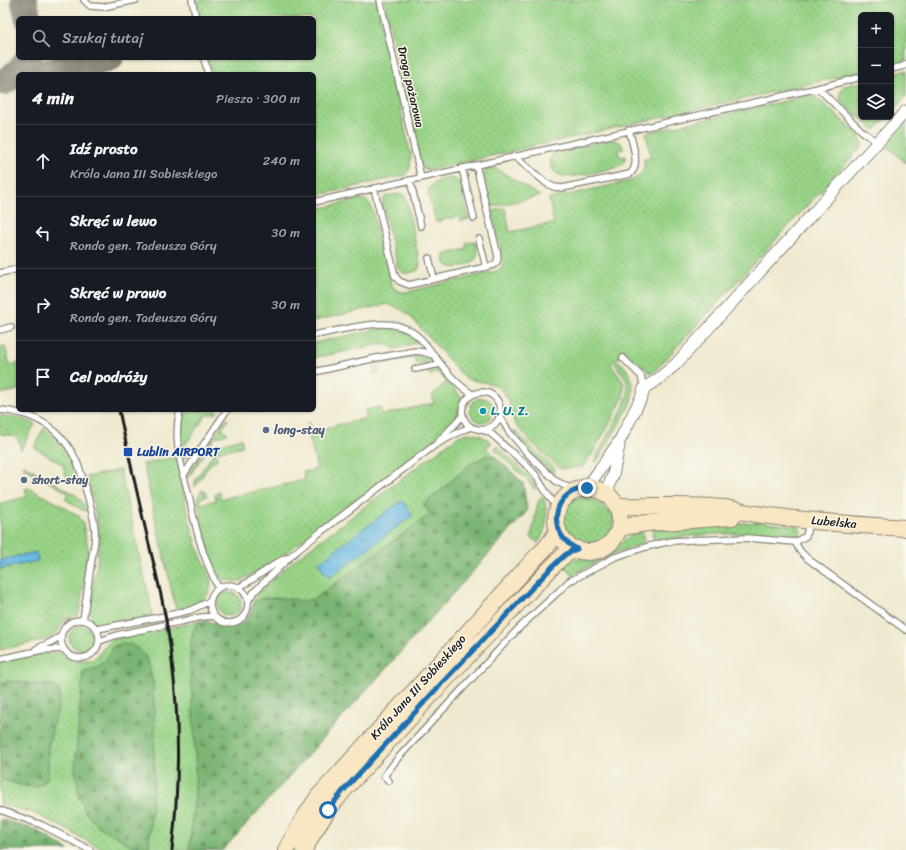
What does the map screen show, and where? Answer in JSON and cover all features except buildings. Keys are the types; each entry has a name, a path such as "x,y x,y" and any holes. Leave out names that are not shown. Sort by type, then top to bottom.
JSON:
{"main road":[{"path":"581,490 599,490 613,501 620,517 619,529 612,540 602,548 583,551 567,543 563,539 558,529 556,519 558,510 563,500 570,494 581,490"},
{"name":"Lubelska","path":"613,501 642,507 686,506 724,508 761,515 809,521 906,528"},
{"name":"Lubelska","path":"619,529 654,522 761,515"},
{"name":"Króla Jana III Sobieskiego","path":"286,850 318,797 539,554 544,551 558,529"},
{"name":"Króla Jana III Sobieskiego","path":"304,850 319,823 343,791 440,685 553,566 564,555 577,549"}],"street":[{"path":"581,490 620,440 642,396 644,388 657,380 676,364 906,111"},
{"path":"613,501 609,486 613,475 620,440"}],"lane":[{"path":"84,0 90,6 103,8 136,0"},
{"path":"192,0 196,16"},
{"name":"Droga pożarowa","path":"380,0 420,178"},
{"path":"204,60 208,72"},
{"path":"894,68 905,65"},
{"path":"316,202 858,78"},
{"path":"818,88 862,131 878,142"},
{"path":"514,156 546,183 554,187 562,188 630,174 633,171 636,160 629,130"},
{"path":"374,188 395,276 399,281 409,285 494,265 497,262 498,259 476,165"},
{"path":"462,168 474,218"},
{"path":"410,180 421,226"},
{"path":"479,240 486,267"},
{"path":"429,258 434,279"},
{"path":"0,273 16,269"},
{"path":"316,336 364,325 382,323 396,324 413,332 425,344 456,382 472,394"},
{"path":"0,330 11,327"},
{"path":"316,372 416,350 434,356"},
{"path":"623,358 641,376 644,388"},
{"path":"416,369 440,364"},
{"path":"482,430 491,428 498,421 500,416 500,406 495,398 482,392 472,394 465,401 463,405 464,420 471,427 489,433 534,474 558,510"},
{"path":"0,410 20,413 33,417 49,426 71,451 80,470 93,516 96,534 83,620"},
{"path":"180,412 177,438 183,476 199,542 218,588"},
{"path":"183,476 226,412"},
{"path":"248,601 254,592 294,554 435,445 463,415"},
{"path":"500,416 509,432 528,454 556,481 581,490"},
{"path":"435,445 471,427"},
{"path":"389,781 384,776 398,758 518,629 569,581 616,557 662,543 690,540 748,538 795,542 806,536 809,521"},
{"path":"795,542 800,551 808,559 906,630"},
{"path":"238,588 278,562 294,554"},
{"path":"228,585 238,588 244,593 248,601 246,612 243,617 234,623 223,623 213,616 210,609 211,596 218,588 223,586 228,585"},
{"path":"97,629 191,610 210,601"},
{"path":"100,641 117,635 213,616"},
{"path":"77,620 83,620 90,622 97,629 100,641 98,647 89,656 77,658 72,656 64,649 61,636 66,625 77,620"},
{"path":"30,652 61,636"},
{"path":"0,659 42,650 64,649"},
{"path":"0,810 42,825 90,850"}],"green space":[{"path":"195,0 376,0 411,156 410,168 406,175 316,196 316,72 212,72 208,60 316,60 316,16 199,16"},
{"path":"384,0 906,0 906,60 900,63 894,64 894,12 858,12 858,73 429,170 424,169 421,164"},
{"path":"906,70 906,96 894,110 894,84 894,74"},
{"path":"858,83 858,117 843,105 840,93 844,86"},
{"path":"811,95 815,96 859,135 863,145 652,374 625,352 611,365 624,383 623,398 592,454 582,467 561,469 538,449 515,424 509,402 504,393 493,384 466,379 409,315 402,310 388,304 316,321 316,210 361,199 369,203 371,205 391,283 395,289 399,291 406,292 497,271 502,267 503,261 492,211 505,208 510,232 554,223 549,199 630,181 640,175 644,167 644,159 651,157 646,133"},
{"path":"862,120 884,120 875,130"},
{"path":"904,120 906,122 906,163 884,144"},
{"path":"613,139 621,143 624,149 618,150 620,157 625,156 625,161 621,165 568,177 558,174 551,167 550,159 554,153"},
{"path":"489,168 497,169 540,196 491,207 484,175"},
{"path":"449,178 456,180 461,184 469,219 461,221 459,216 436,222 428,193 429,189 436,182"},
{"path":"400,194 404,195 406,198 420,265 418,270 407,273 403,273 398,269 382,203 386,196"},
{"path":"475,241 478,255 473,262 464,266 455,267 448,266 446,264 443,255 467,249 466,243"},
{"path":"387,327 405,331 412,335 418,342 395,349 385,343 316,358 316,343"},
{"path":"5,346 10,365 16,364 16,390 0,394 0,347"},
{"path":"417,355 425,356 429,362 416,364 414,357 377,365 379,373 373,374 375,366 378,364"},
{"path":"619,361 631,376 633,386 632,398 630,405 604,451 596,462 595,460 623,408 628,394 627,380 615,364"},
{"path":"437,369 462,399 456,417 449,426 408,461 279,558 241,581 230,581 220,578 210,554 197,501 202,490 206,492 207,496 200,498 201,504 216,500 215,495 219,491 221,499 305,480 303,472 317,469 307,427 308,423 312,431 367,418 365,410 380,407 382,415 434,403 432,395 447,382 437,372 431,376 426,370"},
{"path":"482,398 490,402 494,410 490,418 482,422 474,418 470,410 474,402"},
{"path":"185,412 218,412 206,415 183,448 194,447 184,459 180,441 182,422"},
{"path":"0,415 26,420 35,424 21,450 18,439 13,436 0,434"},
{"path":"226,419 228,420 222,429 228,433 215,438 188,478 188,474"},
{"path":"44,428 66,452 74,466 77,481 66,476 63,465 34,447"},
{"path":"515,430 536,452 555,468 553,473 530,453 513,432"},
{"path":"467,433 480,435 492,443 486,448 523,483 527,511 223,850 103,850 34,813 0,804 0,661 41,653 59,653 75,661 87,661 98,655 110,640 202,621 208,621 227,628 240,625 249,616 257,594 293,561 449,443 459,436"},
{"path":"241,438 243,446 216,452 217,459 211,463 195,487 196,479 220,444"},
{"path":"497,446 527,474 537,488 534,489 527,480 495,450"},
{"path":"485,456 495,456 523,483 527,511 223,850 189,850 195,797 190,655 191,639 196,626 201,622 206,621 231,627 238,625 249,615 253,604 261,598 283,598 304,601 314,599 430,514 423,504 470,464"},
{"path":"176,457 192,530 200,554 210,575 211,584 208,594 201,601 191,606 176,610 143,464"},
{"path":"24,465 76,495 84,504 87,511 82,510 65,499 68,493 23,467"},
{"path":"120,470 152,615 116,624 101,625 92,619 90,611 97,566 99,538 98,525 87,477"},
{"path":"28,488 79,516 83,524 88,548 79,613 78,615 70,617 63,622 57,633 50,638 0,650 0,503 27,497 25,489"},
{"path":"542,496 547,513 544,532 538,543 531,537 538,502"},
{"path":"585,497 601,504 608,511 614,514 612,529 604,538 595,543 584,543 573,539 566,532 562,523 564,511 570,502 578,498"},
{"path":"760,522 798,526 801,531 795,538 745,534 723,534 689,536 656,541 653,538 652,529"},
{"path":"642,531 644,541 642,544 615,553 573,575 563,565 573,560 603,557 613,551 630,536"},
{"path":"229,592 234,593 240,599 240,609 234,615 229,616 224,615 218,609 217,604 218,599 224,593"},
{"path":"81,626 89,630 93,638 89,646 81,650 73,646 69,638 73,630"},
{"path":"120,644 132,645 141,651 148,660 153,682 155,729 154,780 148,850 139,850 98,826 86,813 79,797 75,766 83,671 99,666 107,658 113,647"},
{"path":"10,681 56,686 59,690 60,699 48,747 48,776 44,782 35,787 25,786 0,779 0,682"},
{"path":"0,819 34,829 68,850 0,850"}],"water":[{"path":"402,500 413,515 329,578 318,563"},
{"path":"36,552 38,561 0,569 0,560"}],"taxiway":[{"path":"24,0 28,16"},
{"path":"17,72 28,60"},
{"path":"50,72 101,60"},
{"path":"4,82 16,73"}],"railway":[{"path":"119,412 162,601 168,631 175,686 178,756 172,850"}],"place":[{"name":"L. U. Z.","path":"483,411"},
{"name":"long-stay","path":"266,430"},
{"name":"Lublin AIRPORT","path":"128,452"},
{"name":"short-stay","path":"24,480"}],"route":[{"path":"328,810 343,791 440,685 553,566 564,555 577,549 572,547 563,539 558,529 556,519 558,510 563,500 574,491 587,488"}]}
